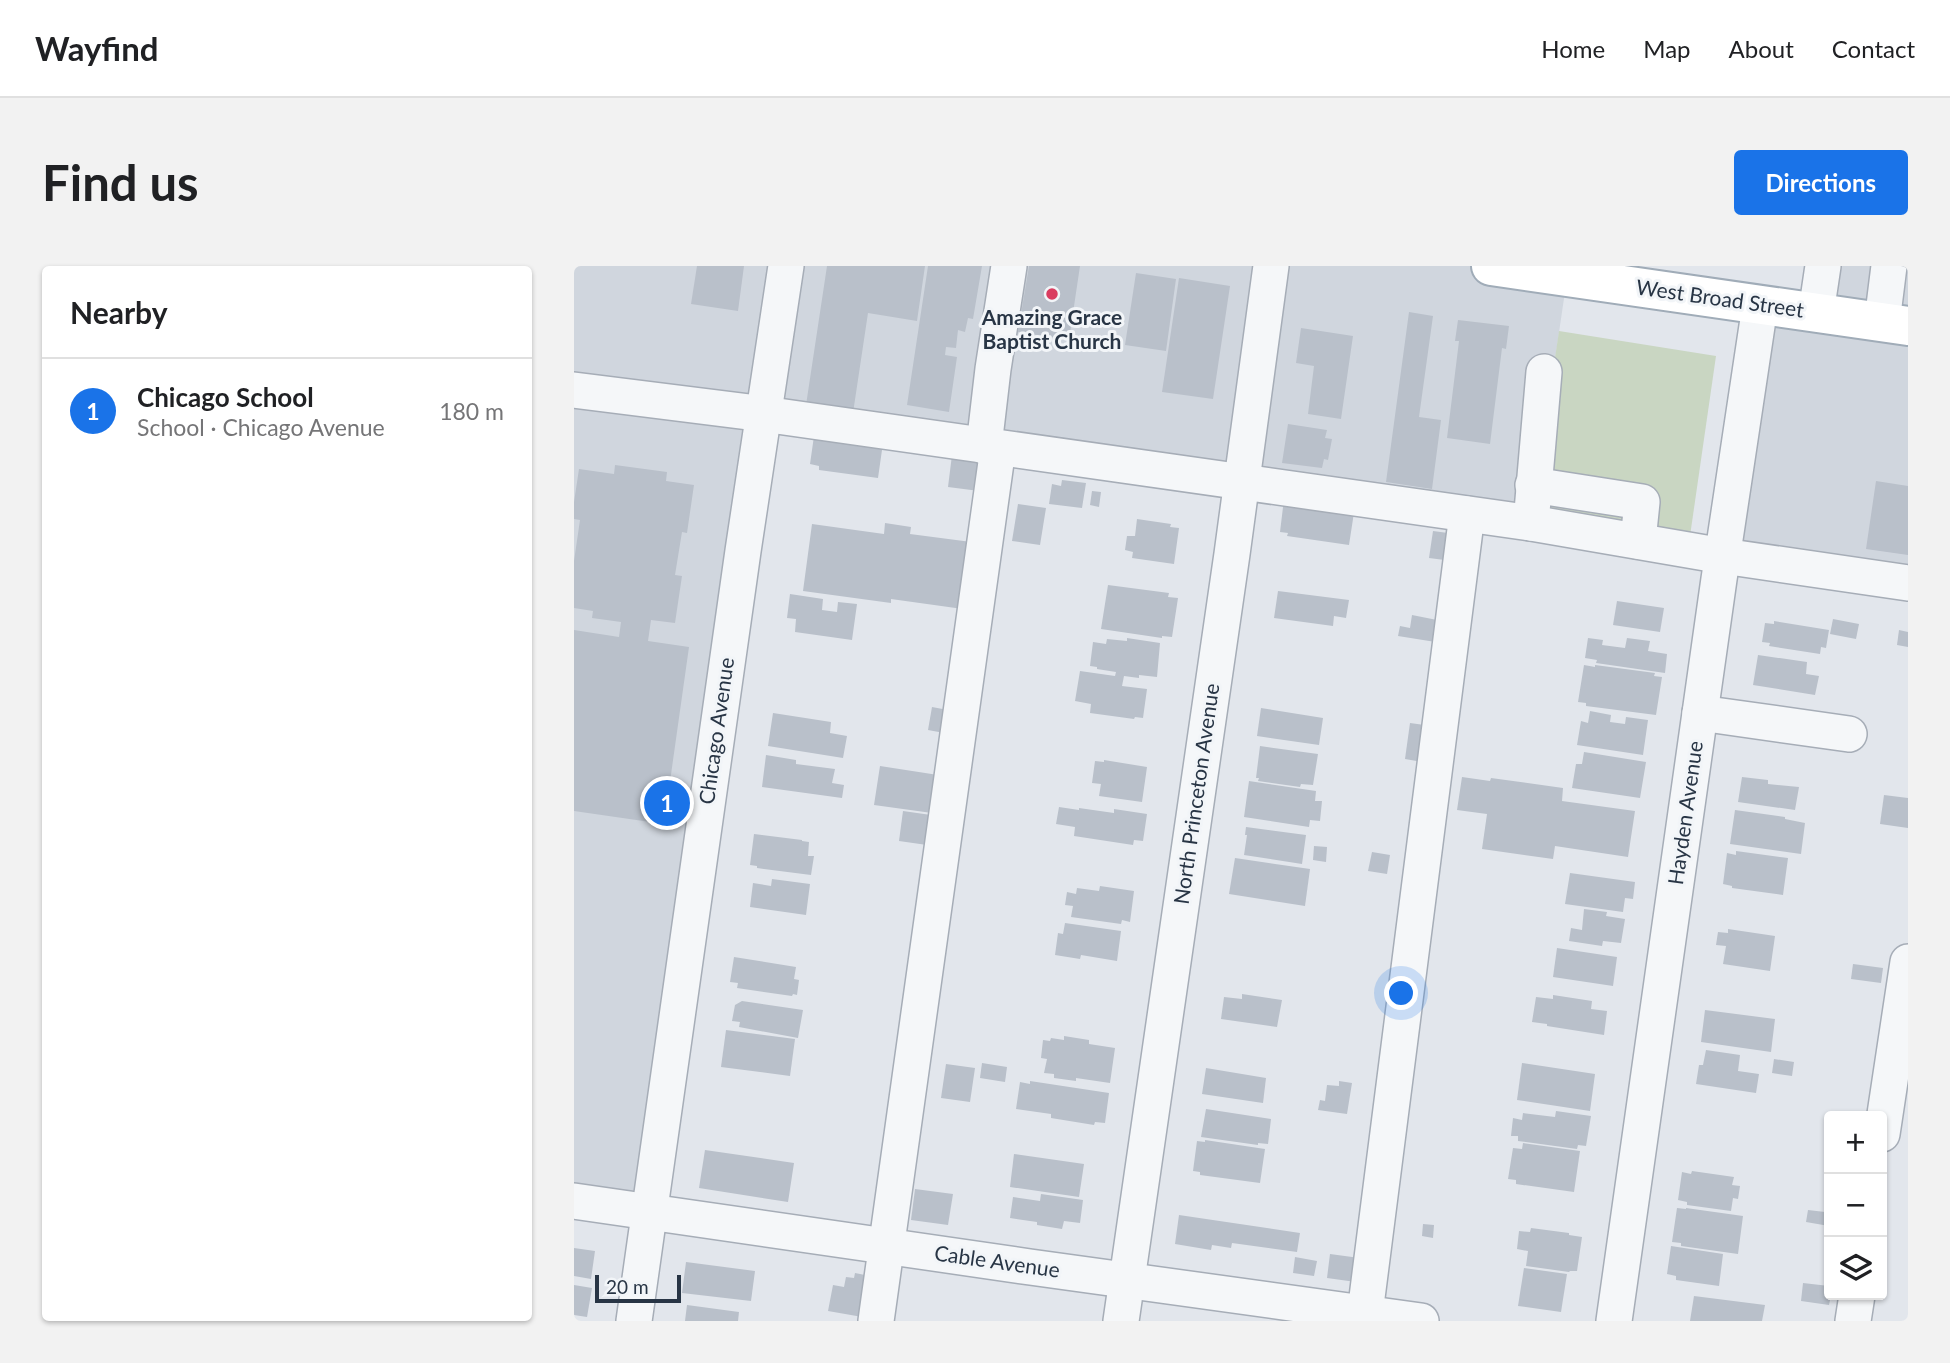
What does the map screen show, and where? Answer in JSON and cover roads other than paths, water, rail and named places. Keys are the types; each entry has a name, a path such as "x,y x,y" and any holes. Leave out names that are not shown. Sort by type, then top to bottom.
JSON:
{"main road":[{"name":"West Broad Street","path":"1491,266 1895,324"}],"street":[{"name":"Chicago Avenue","path":"634,1321 786,266"},
{"path":"876,1321 991,447 993,369 1009,266"},
{"name":"North Princeton Avenue","path":"1121,1321 1271,266"},
{"path":"1816,313 1823,266"},
{"path":"1889,266 1895,324"},
{"name":"Hayden Avenue","path":"1614,1321 1760,306"},
{"path":"1531,523 1544,372"},
{"path":"574,390 764,414 1531,523 1723,556 1908,583"},
{"path":"1533,485 1643,502 1638,541"},
{"path":"1364,1317 1467,514"},
{"path":"1700,713 1849,734"},
{"path":"1885,1111 1908,962"},
{"name":"Cable Avenue","path":"574,1201 1127,1280 1364,1317 1421,1321"},
{"path":"1853,1321 1856,1300"}],"place":[{"name":"Amazing Grace Baptist Church","path":"1052,294"},
{"name":"Chicago School","path":"667,803"}]}
